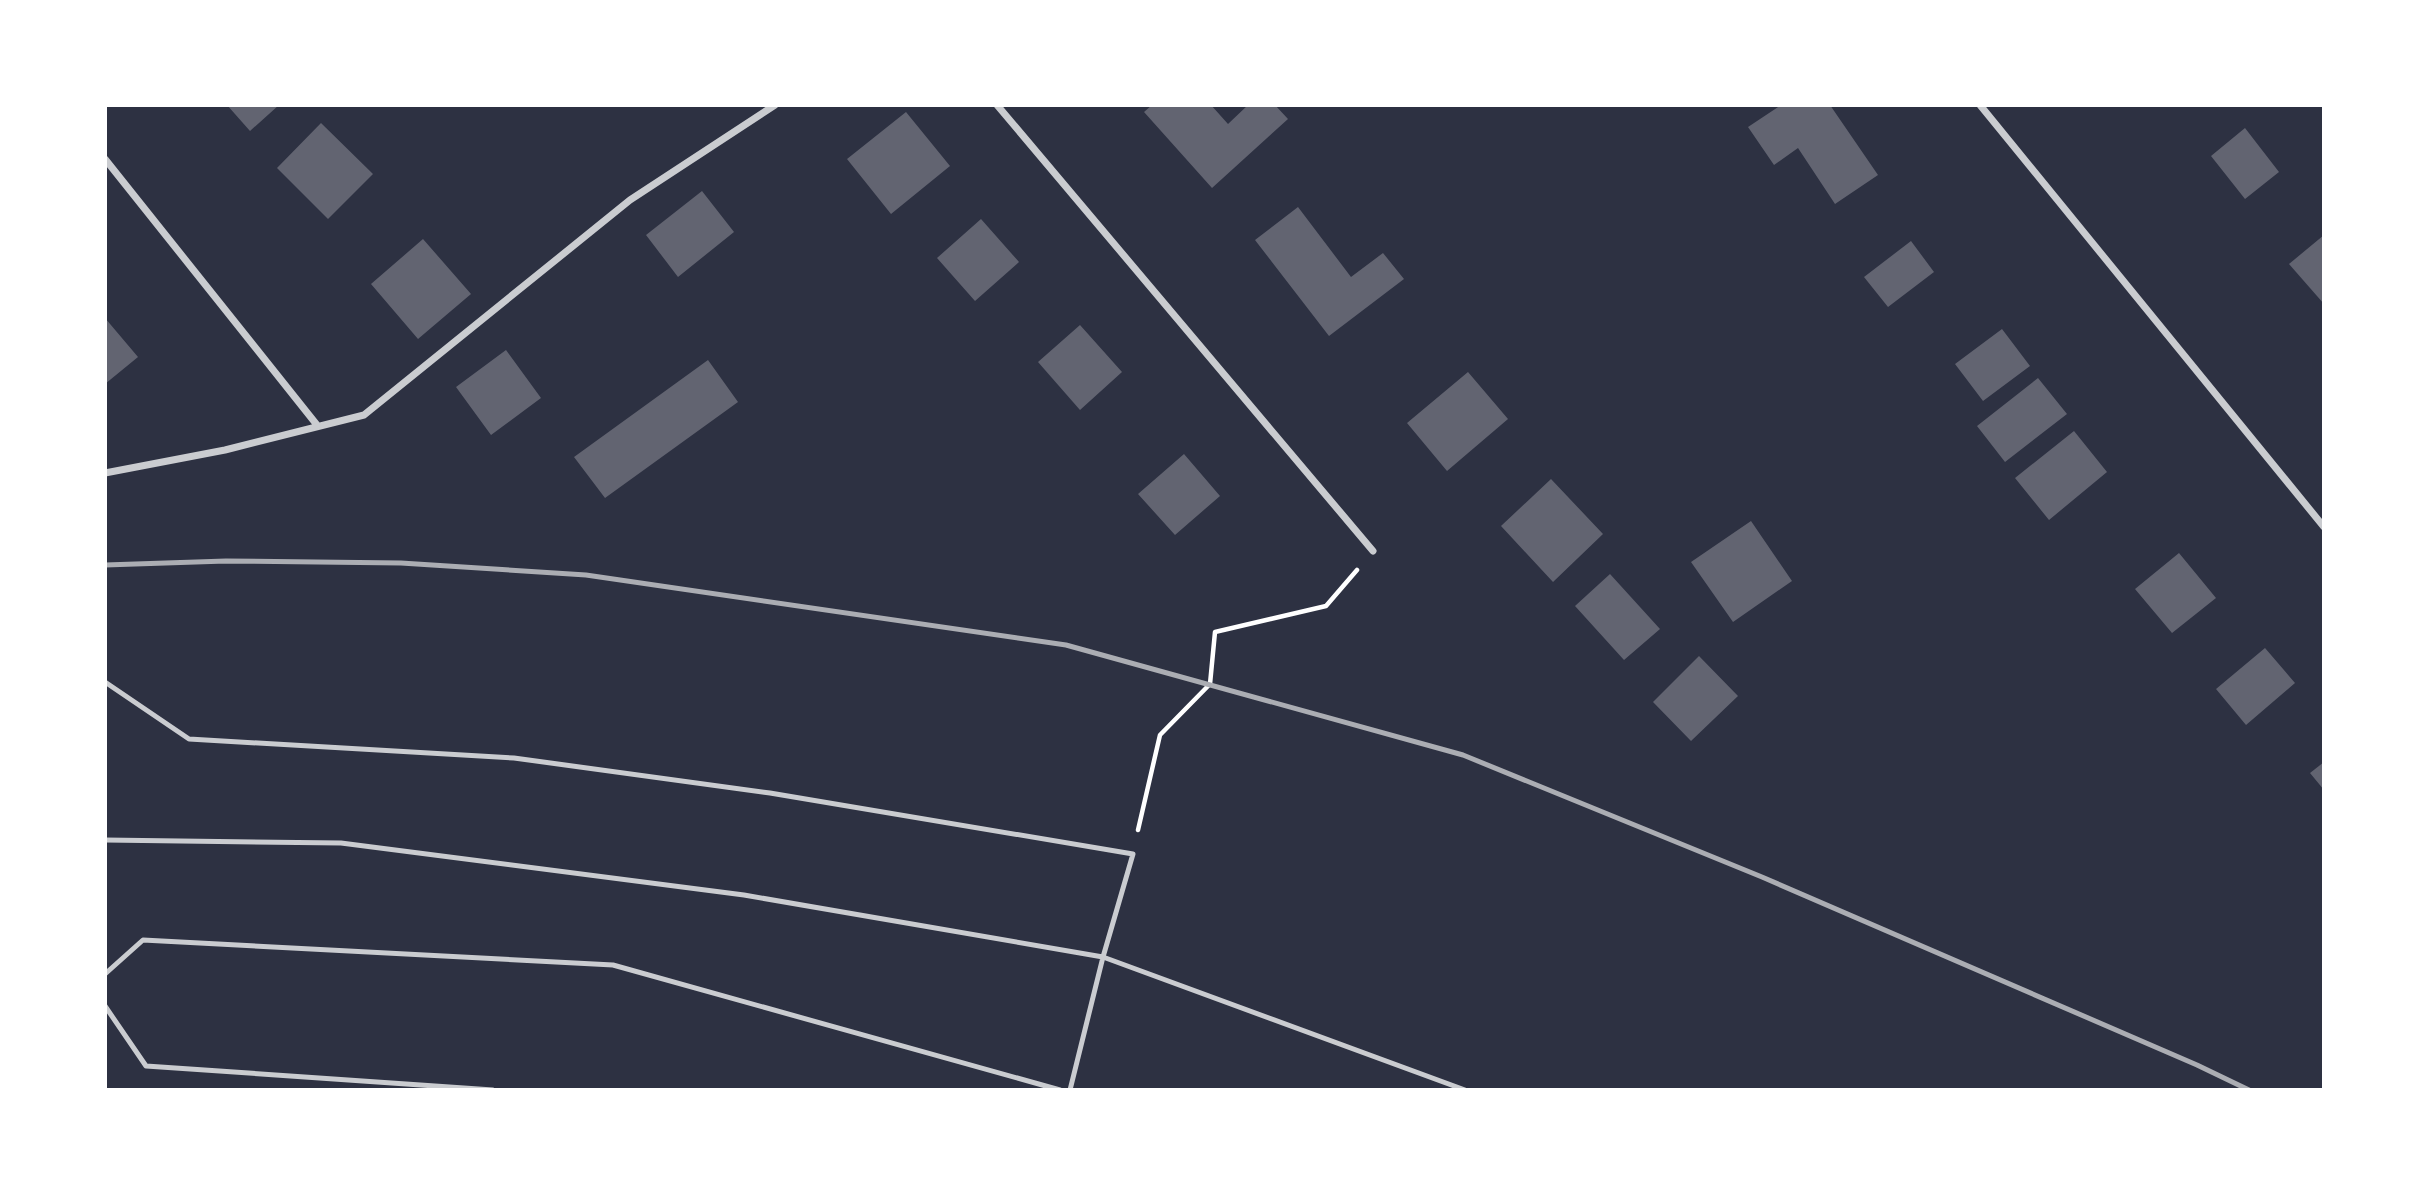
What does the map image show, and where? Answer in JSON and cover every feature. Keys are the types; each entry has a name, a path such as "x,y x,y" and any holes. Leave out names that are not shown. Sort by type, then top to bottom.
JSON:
{"street":[{"path":"105,473 225,450 364,415 630,200 775,105"},
{"path":"997,105 1373,551"},
{"path":"1980,105 2324,527"},
{"path":"105,159 317,425"}],"lane":[{"path":"105,682 189,739 514,758 770,793 1133,854 1103,957 1070,1090"},
{"path":"105,840 341,843 744,895 1103,957 1465,1090"},
{"path":"105,974 143,940 613,965 1060,1090"},
{"path":"105,1006 145,1066 493,1090"}],"path":[{"path":"1133,854 1160,735 1210,684 1215,632 1326,606 1373,551"}],"building":[{"path":"227,105 279,105 250,131"},
{"path":"1152,105 1211,105 1228,124 1248,105 1275,105 1288,119 1212,188 1144,112"},
{"path":"1781,105 1830,105 1878,175 1835,204 1798,148 1774,165 1748,127"},
{"path":"906,112 950,166 891,214 847,159"},
{"path":"321,123 373,174 328,219 277,168"},
{"path":"2245,128 2279,172 2245,199 2211,156"},
{"path":"702,191 734,232 678,277 646,235"},
{"path":"1298,207 1351,277 1383,253 1404,279 1329,336 1255,240"},
{"path":"981,219 1019,262 975,301 937,258"},
{"path":"2324,235 2324,304 2289,264"},
{"path":"423,239 471,294 418,339 371,284"},
{"path":"1911,241 1934,272 1888,307 1864,277"},
{"path":"105,318 138,357 105,384"},
{"path":"1080,325 1122,372 1080,410 1038,362"},
{"path":"2002,329 2030,366 1983,401 1955,364"},
{"path":"506,350 541,398 491,435 456,387"},
{"path":"708,360 738,402 605,498 574,457"},
{"path":"1468,372 1508,419 1447,471 1407,423"},
{"path":"2038,378 2067,414 2005,462 1977,426"},
{"path":"2074,431 2107,472 2049,520 2015,478"},
{"path":"1184,454 1220,496 1175,535 1138,494"},
{"path":"1551,479 1603,534 1553,582 1501,526"},
{"path":"1751,521 1792,581 1733,622 1691,562"},
{"path":"2179,553 2216,598 2172,633 2135,589"},
{"path":"1610,574 1660,629 1624,660 1575,606"},
{"path":"2265,648 2295,683 2246,725 2216,689"},
{"path":"1699,656 1738,696 1691,741 1653,702"},
{"path":"2324,762 2324,790 2310,773"}],"railway":[{"path":"105,565 226,561 401,563 586,575 1066,645 1463,755 1762,877 2249,1090"}]}
